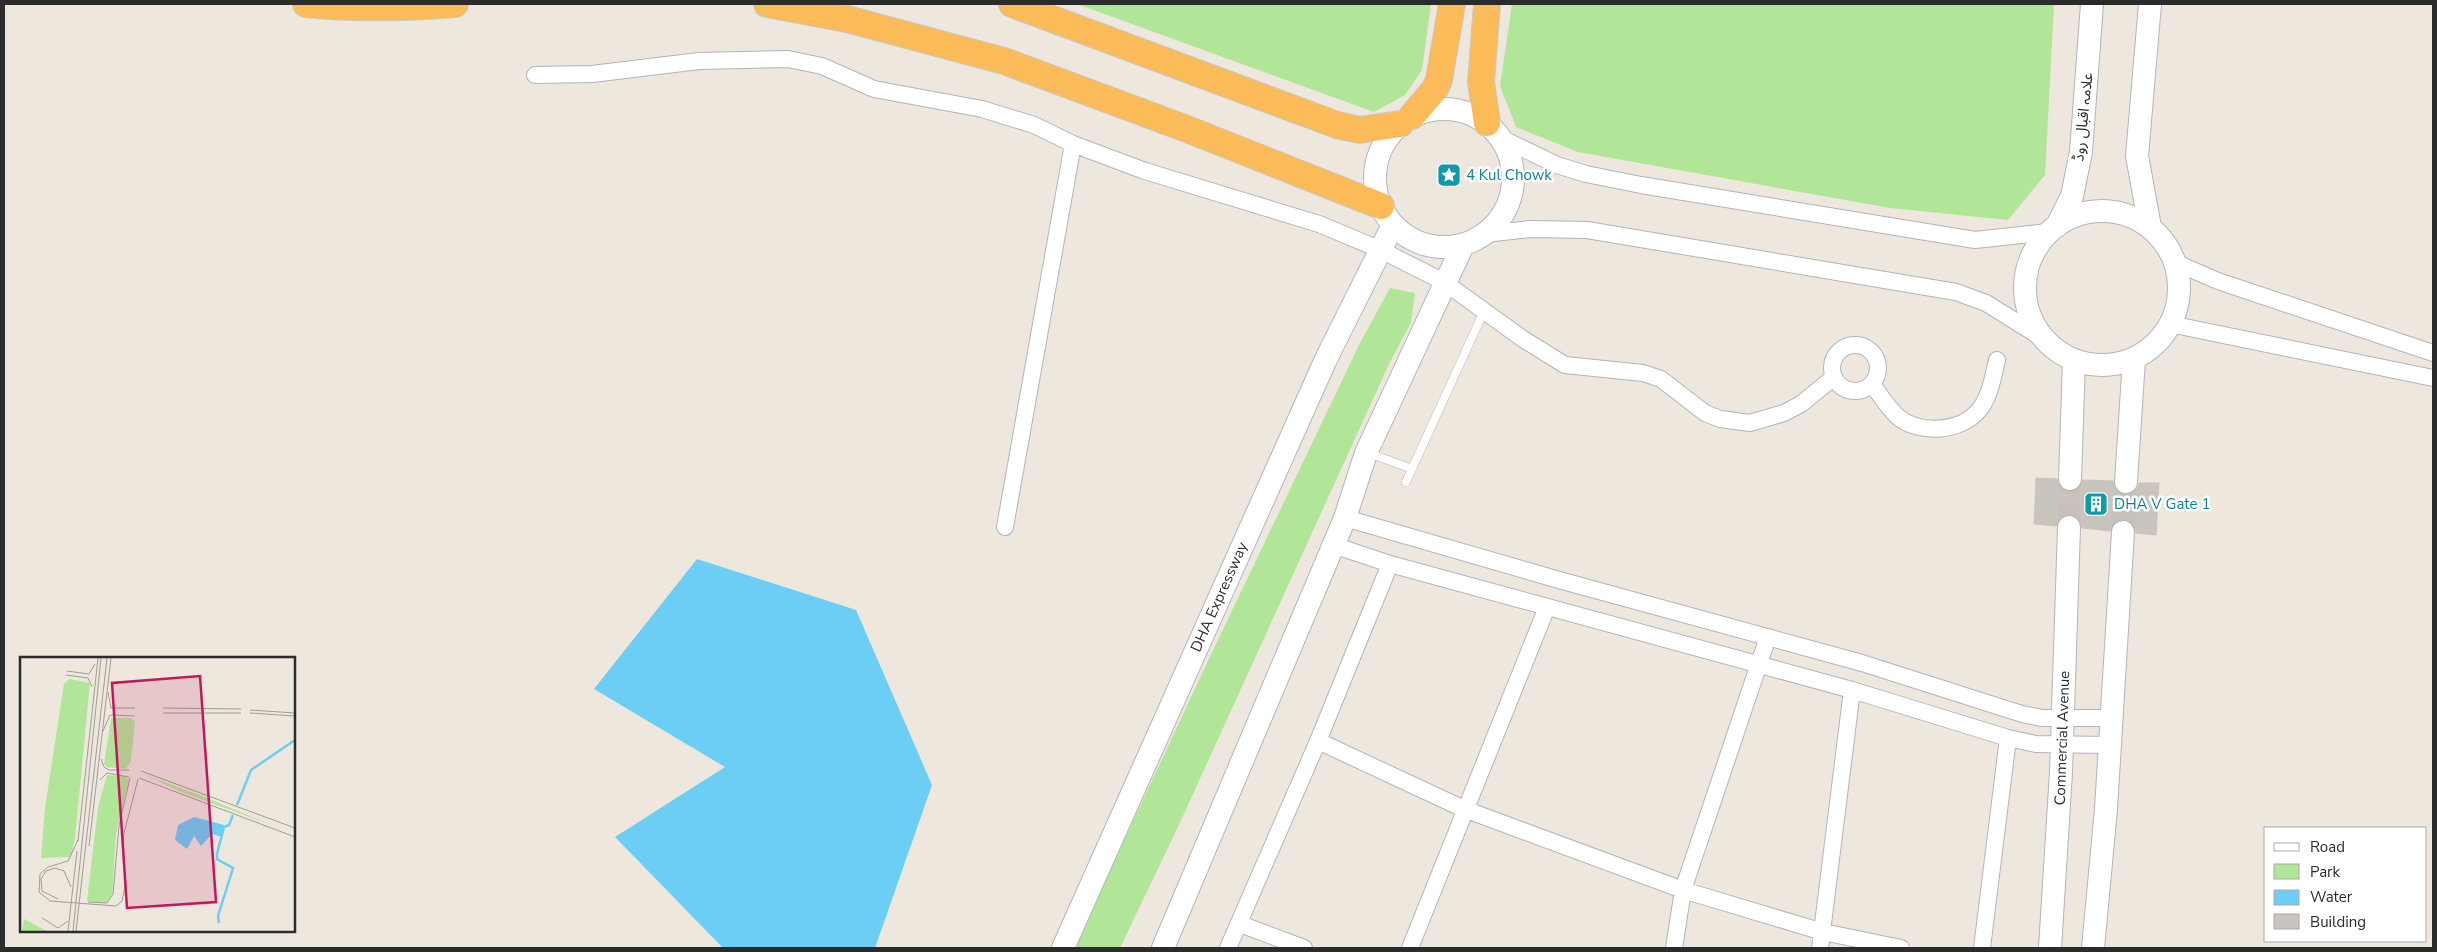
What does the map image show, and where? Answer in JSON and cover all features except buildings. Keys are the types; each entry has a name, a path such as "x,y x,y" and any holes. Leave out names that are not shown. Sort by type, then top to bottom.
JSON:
{"highway":[{"path":"306,4 341,8 455,4"},
{"path":"766,4 847,19 1004,61 1187,129 1387,216"},
{"path":"1012,4 1337,124 1360,130 1406,120 1435,89 1439,80 1452,4"},
{"path":"1487,4 1481,82 1495,131"}],"main road":[{"name":"علامہ اقبال روڈ","path":"2053,229 2076,216 2097,211 2124,215 2150,228 2168,249 2174,262 2179,287 2175,312 2170,324 2155,345 2134,359 2106,366 2074,360 2053,348 2044,339 2030,314 2025,284 2032,256 2053,229 2072,196 2081,152 2092,4"},
{"path":"2150,4 2138,156 2150,228"},
{"path":"1438,108 1451,108 1464,110 1495,131 1513,168 1511,198 1505,211 1486,234 1463,245 1432,247 1405,235 1387,216 1375,181 1378,156 1391,133 1406,120 1438,108"},
{"name":"DHA Expressway","path":"1064,948 1322,368 1381,250 1387,216"},
{"path":"1164,948 1345,518 1366,453 1444,282 1463,245"},
{"path":"2126,482 2134,359"},
{"path":"2070,480 2074,360"},
{"name":"Commercial Avenue","path":"2050,948 2062,745 2069,527"},
{"path":"2093,948 2105,745 2123,532"}],"street":[{"path":"535,75 592,74 699,62 788,59 822,66 874,89 982,109 1034,126 1073,144 1144,171 1319,224 1381,250 1444,282 1523,339 1565,365 1642,373 1660,379 1705,413 1720,418 1750,423 1784,413 1800,404 1833,378"},
{"path":"1495,131 1556,165 1586,174 1640,185 1975,240 2053,229"},
{"path":"1005,527 1073,144"},
{"path":"1486,234 1530,229 1587,230 1956,292 1986,303 2044,339"},
{"path":"2174,262 2218,281 2433,353"},
{"path":"2170,324 2433,378"},
{"path":"1855,344 1870,349 1878,362 1876,377 1872,384 1859,391 1844,389 1833,378 1832,362 1835,355 1847,345 1855,344"},
{"path":"1872,384 1899,418 1920,428 1947,427 1960,424 1978,411 1990,388 1997,360"},
{"path":"1345,518 1862,663 2022,714 2042,718 2107,718"},
{"path":"1333,545 1390,564 1852,690 2008,738 2036,744 2105,745"},
{"path":"1228,948 1318,742 1390,564"},
{"path":"1410,948 1464,809 1547,607"},
{"path":"1674,948 1682,890 1768,638"},
{"path":"1822,940 1852,690"},
{"path":"1982,948 2008,738"},
{"path":"1318,742 1464,809 1822,940 1901,948"},
{"path":"1240,924 1304,948"}],"lane":[{"path":"1406,482 1410,468 1484,311"},
{"path":"1366,453 1410,468"}],"green space":[{"path":"1077,4 1431,4 1422,70 1405,95 1374,112"},
{"path":"1512,4 2054,4 2045,175 2008,220 1890,208 1578,152 1516,127 1500,86"},
{"path":"1390,288 1415,293 1411,323 1390,362 1177,829 1120,948 1074,948 1206,665 1360,343"}],"water":[{"path":"697,559 856,610 932,785 875,948 723,948 615,837 725,767 594,689"}],"tunnel":[{"path":"2069,527 2070,479"},
{"path":"2123,532 2126,482"}],"place":[{"name":"4 Kul Chowk","path":"1449,175"},
{"name":"DHA V Gate 1","path":"2096,504"}]}
